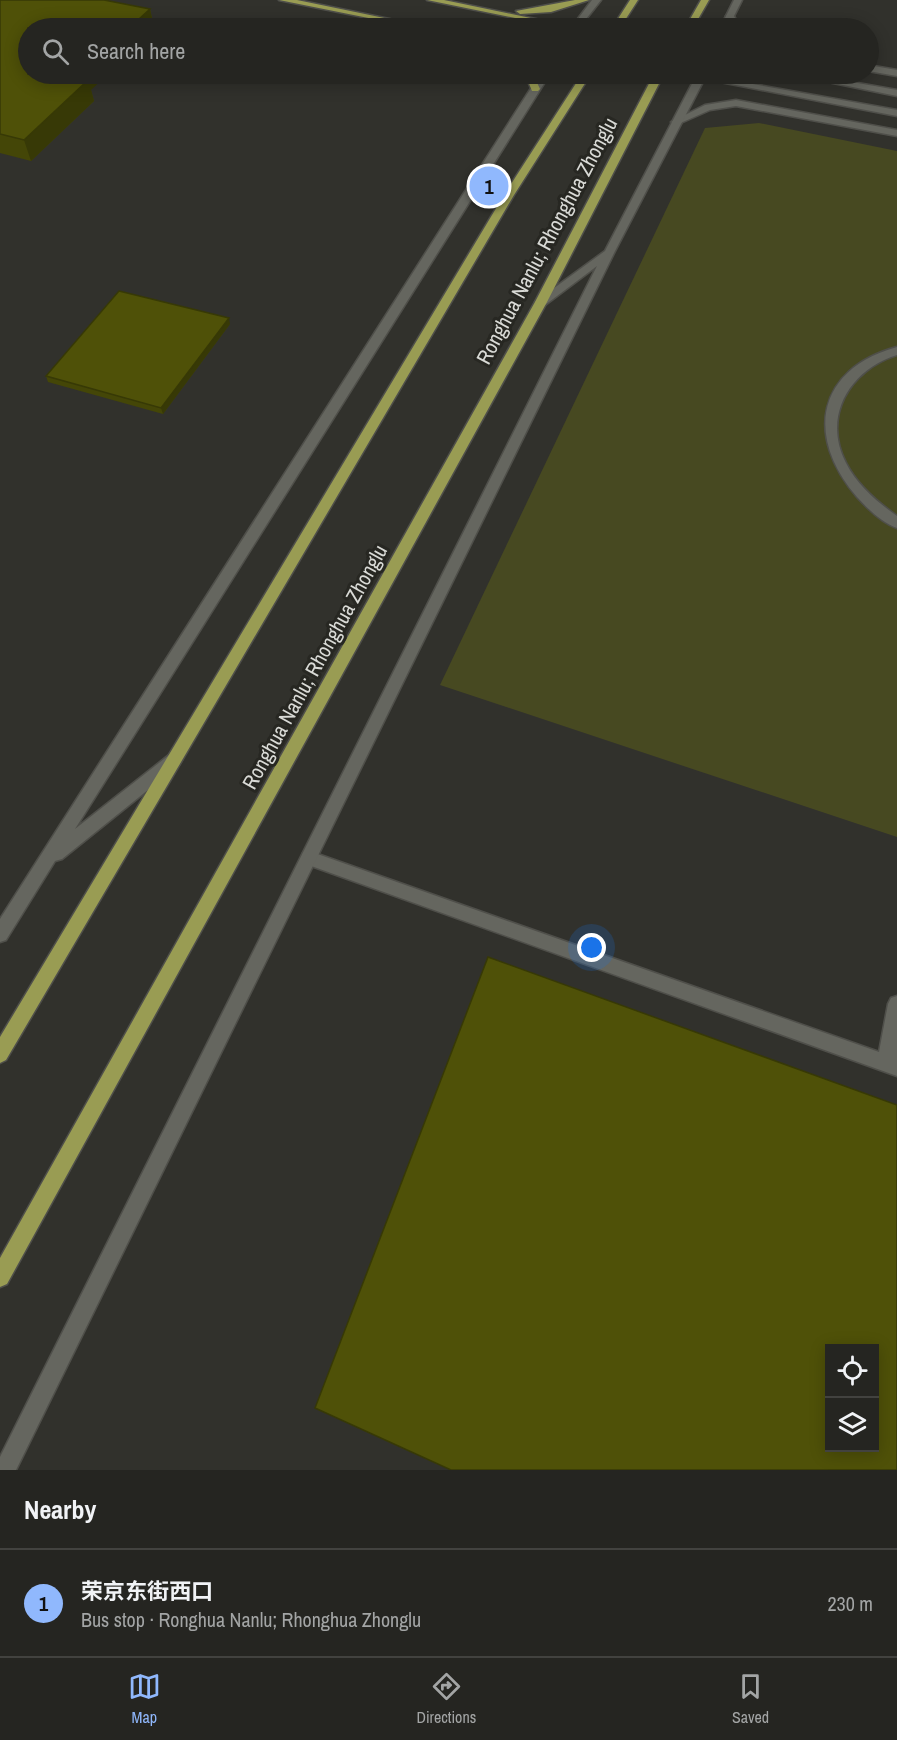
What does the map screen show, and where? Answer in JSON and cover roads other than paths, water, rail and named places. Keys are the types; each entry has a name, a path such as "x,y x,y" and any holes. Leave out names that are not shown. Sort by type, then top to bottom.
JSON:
{"main road":[{"path":"283,0 377,18"},
{"path":"432,0 528,18"},
{"path":"500,12 551,9 585,0"},
{"path":"622,18 634,0"},
{"path":"695,18 705,0"},
{"path":"533,84 535,89"},
{"path":"0,1054 179,757 509,195 580,84"},
{"name":"Ronghua Nanlu; Rhonghua Zhonglu","path":"0,1277 541,302 654,84"}],"street":[{"path":"583,18 597,0"},
{"path":"730,16 738,0"},
{"path":"879,70 897,74"},
{"path":"0,934 538,84"},
{"path":"5,1470 610,251 696,84"},
{"path":"747,84 897,113"},
{"path":"848,84 897,93"},
{"path":"676,122 708,107 736,103 897,133"},
{"path":"541,302 610,251"},
{"path":"897,351 882,355 850,376 832,404 829,438 844,475 877,510 897,523"},
{"path":"46,862 179,757"},
{"path":"309,858 892,1065 897,1004"}],"place":[{"name":"荣京东街西口","path":"489,186"}]}
